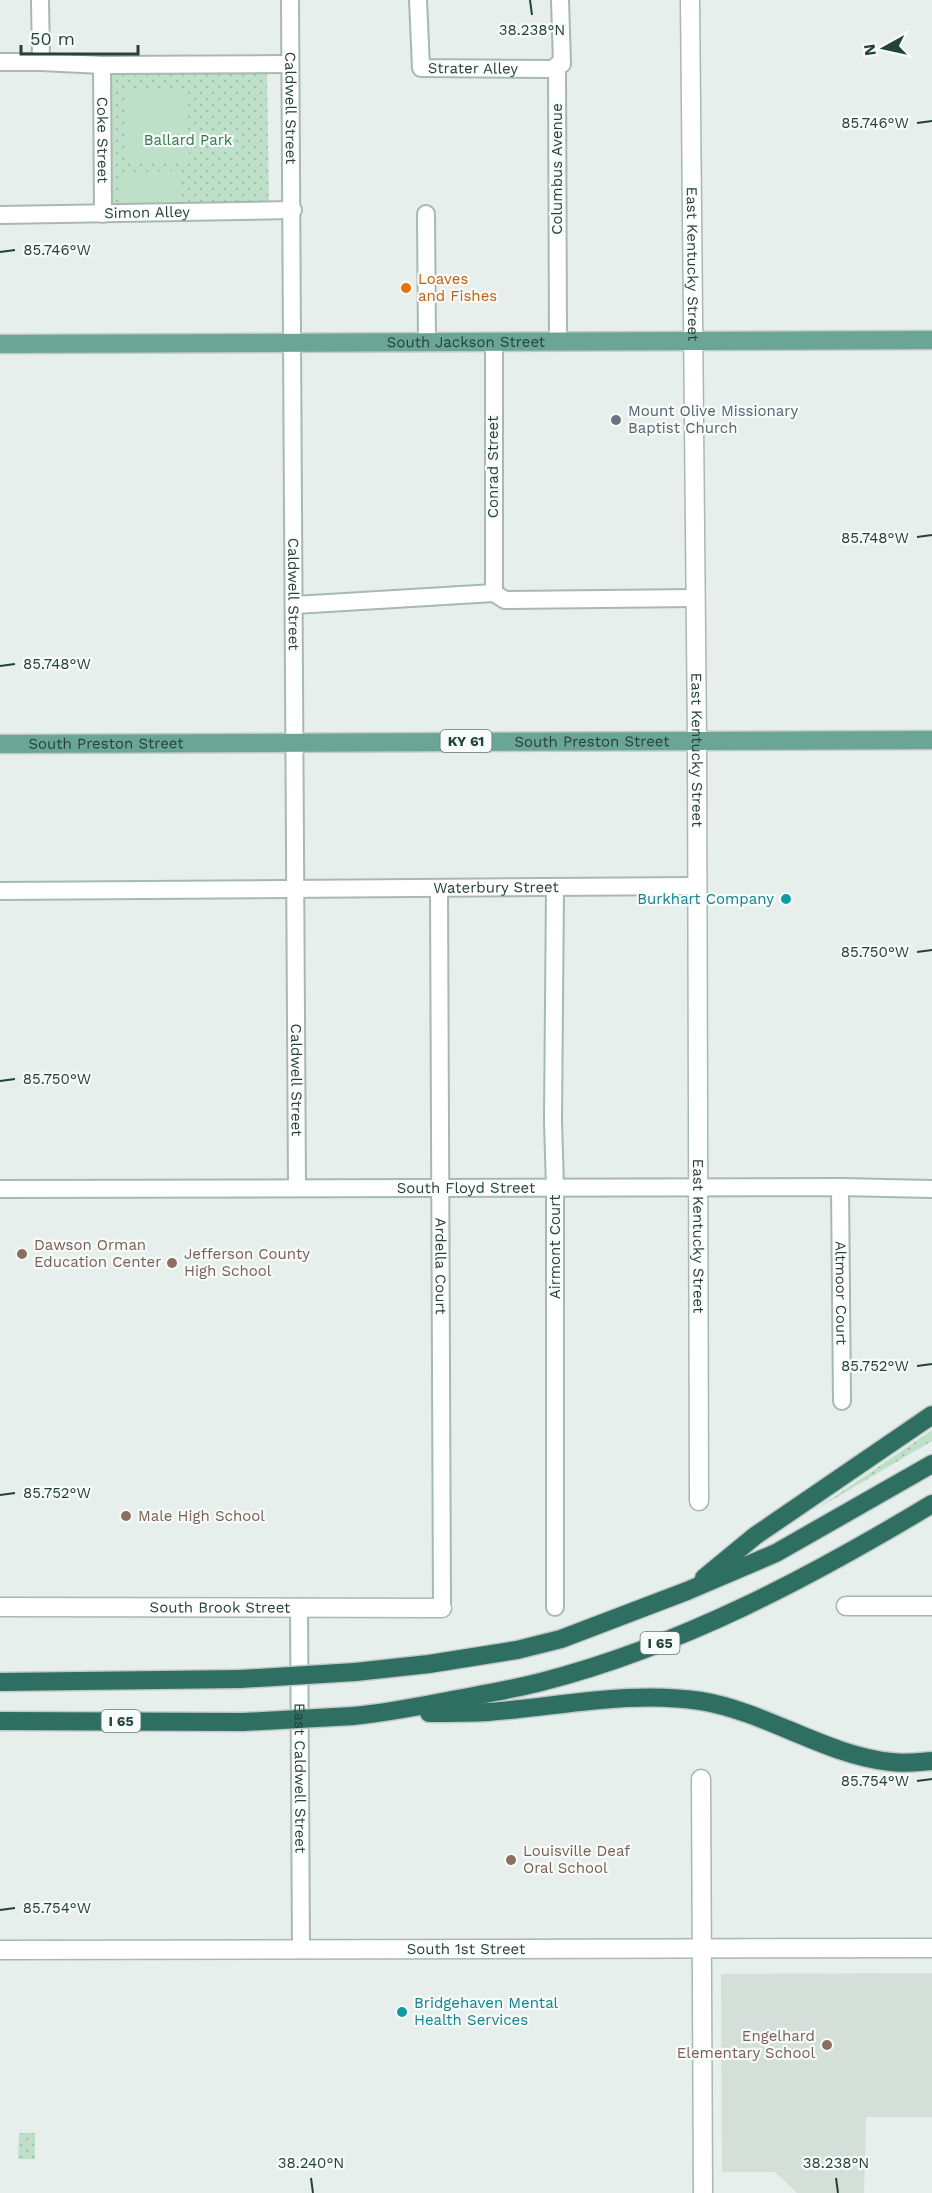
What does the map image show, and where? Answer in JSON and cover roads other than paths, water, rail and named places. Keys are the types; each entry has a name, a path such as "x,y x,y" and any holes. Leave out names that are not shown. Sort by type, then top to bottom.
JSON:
{"highway":[{"path":"732,1564 755,1536 932,1415"},
{"path":"732,1564 776,1553 932,1464"},
{"name":"I 65","path":"0,1721 243,1722 353,1716 379,1714 524,1686 569,1674 646,1648 722,1617 790,1585 932,1504"},
{"name":"I 65","path":"0,1682 240,1679 355,1672 429,1664 517,1650 561,1639 687,1591 732,1564"},
{"path":"379,1714 488,1712 620,1699 692,1700 733,1709 862,1756 904,1763 932,1761"}],"main road":[{"name":"South Jackson Street","path":"0,344 932,340"},
{"name":"South Preston Street","path":"0,744 932,740"}],"street":[{"path":"40,0 41,62"},
{"name":"Caldwell Street","path":"290,0 297,1188"},
{"name":"Strater Alley","path":"418,0 421,68 557,69"},
{"name":"Columbus Avenue","path":"558,342 557,65 562,64 560,0"},
{"name":"East Kentucky Street","path":"690,0 698,886 699,1501"},
{"path":"0,62 102,65 290,64"},
{"name":"Coke Street","path":"102,65 104,214"},
{"name":"Simon Alley","path":"0,215 292,210"},
{"path":"426,214 427,342"},
{"name":"Conrad Street","path":"494,342 494,593"},
{"path":"295,605 494,593 505,600 696,598"},
{"name":"Waterbury Street","path":"0,891 698,886"},
{"name":"Airmont Court","path":"555,887 553,1121 555,1607"},
{"name":"Ardella Court","path":"439,888 442,1608"},
{"name":"South Floyd Street","path":"0,1189 840,1187 932,1190"},
{"name":"Altmoor Court","path":"840,1187 842,1401"},
{"name":"East Caldwell Street","path":"299,1606 300,1949"},
{"path":"846,1606 932,1606"},
{"name":"South Brook Street","path":"0,1607 442,1608"},
{"path":"701,1779 703,2193"},
{"name":"South 1st Street","path":"0,1950 932,1948"}],"place":[{"name":"Loaves and Fishes","path":"406,288"},
{"name":"Mount Olive Missionary Baptist Church","path":"616,420"},
{"name":"Burkhart Company","path":"786,899"},
{"name":"Dawson Orman Education Center","path":"22,1254"},
{"name":"Jefferson County High School","path":"172,1263"},
{"name":"Male High School","path":"126,1516"},
{"name":"Louisville Deaf Oral School","path":"511,1860"},
{"name":"Bridgehaven Mental Health Services","path":"402,2012"},
{"name":"Engelhard Elementary School","path":"827,2045"}],"park label":[{"name":"Ballard Park","path":"188,140"}]}
